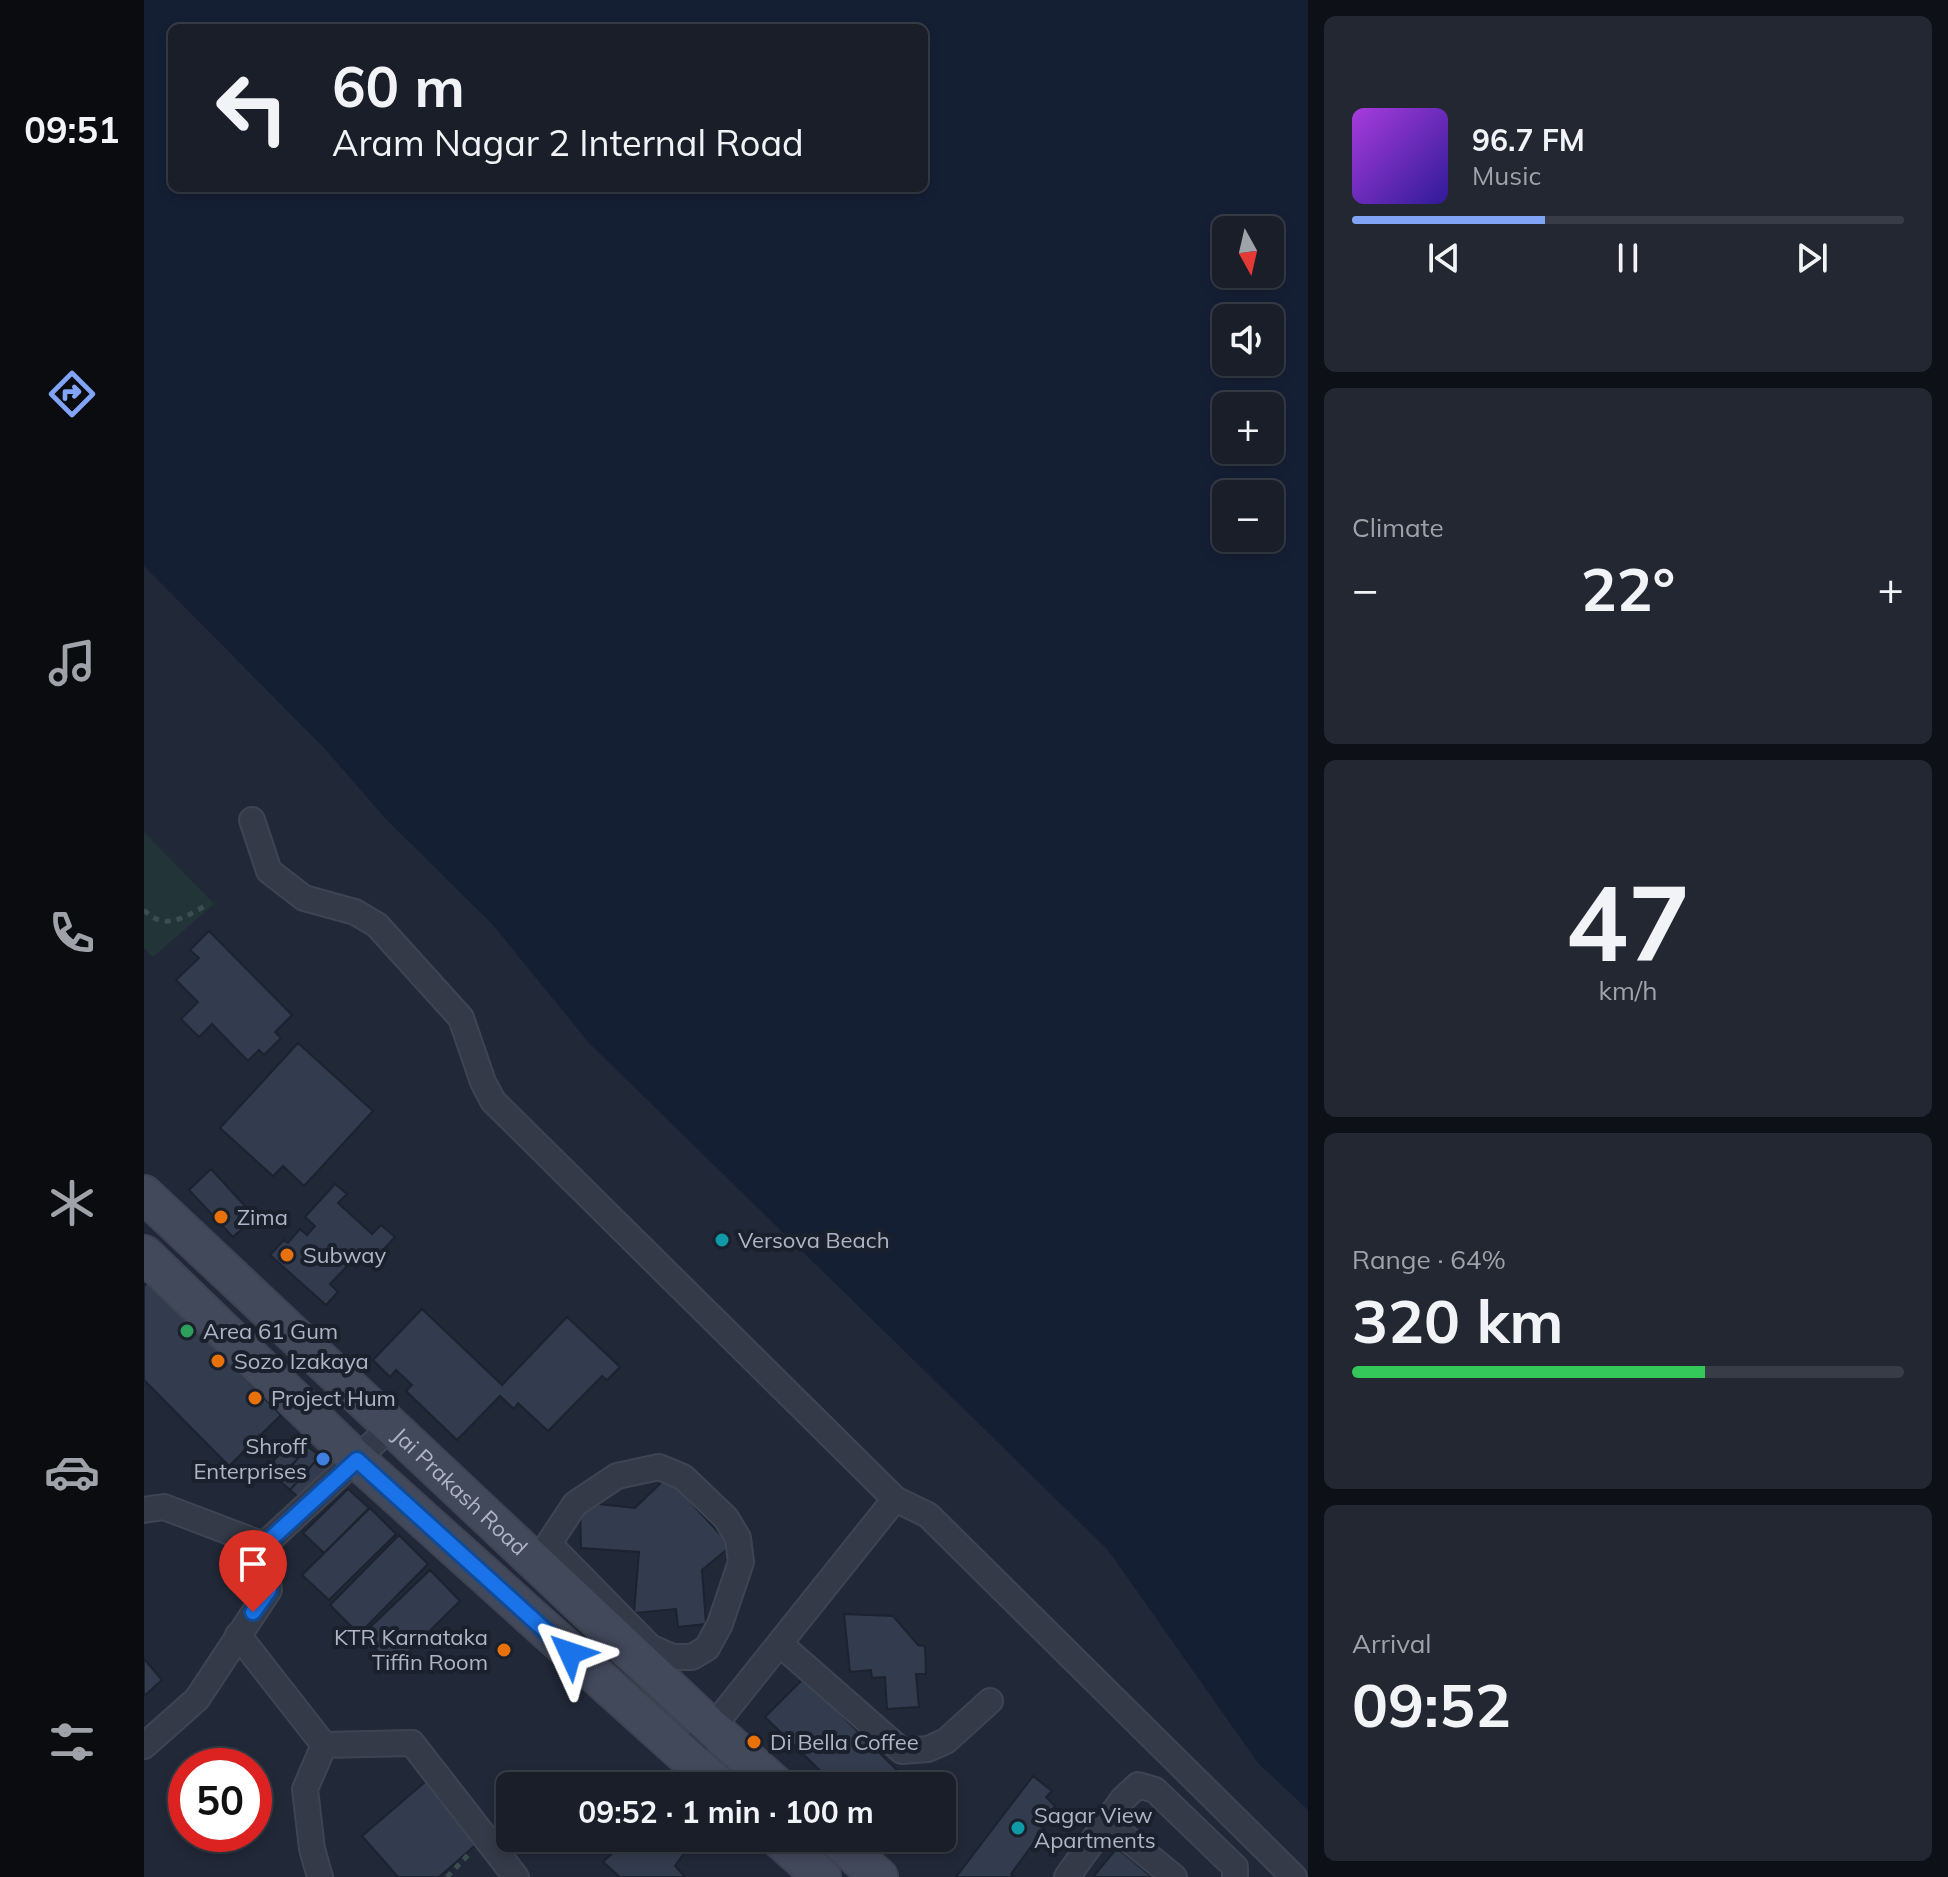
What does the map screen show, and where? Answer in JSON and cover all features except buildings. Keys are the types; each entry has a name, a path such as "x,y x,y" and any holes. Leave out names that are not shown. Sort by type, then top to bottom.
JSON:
{"main road":[{"name":"Jai Prakash Road","path":"144,1194 391,1427 543,1554 712,1728 761,1772"},
{"path":"146,1256 181,1229"},
{"name":"Jai Prakash Road","path":"146,1256 357,1460 703,1772"},
{"path":"794,1852 822,1877"},
{"path":"851,1852 879,1877"}],"street":[{"path":"252,820 269,871 304,898 355,912 377,925 461,1018 483,1082 493,1101 895,1499 928,1515 1294,1877"},
{"path":"264,1545 391,1427"},
{"path":"659,1467 683,1477 726,1518 738,1538 741,1562 720,1624 707,1648 692,1657 673,1657 650,1647 543,1554 575,1504 617,1476 659,1467"},
{"path":"684,1755 712,1728 895,1499"},
{"path":"144,1510 164,1507 264,1545"},
{"path":"144,1746 197,1699 269,1590 264,1545"},
{"path":"238,1635 324,1745"},
{"path":"780,1644 902,1751 928,1749 946,1741 990,1701"},
{"path":"324,1745 412,1743 516,1877"},
{"path":"320,1877 312,1849 305,1789 324,1745"},
{"path":"1067,1877 1123,1799 1138,1785 1155,1790 1235,1867 1235,1877"},
{"path":"1107,1822 1174,1877"}],"path":[{"path":"144,910 153,919 162,922 186,916 205,906"}],"shaded area":[{"path":"144,832 214,904 153,957 144,948"}],"water":[{"path":"144,0 1308,0 1308,1810 1258,1763 1108,1550 589,1043 493,925 385,818 325,749 144,566"}],"place":[{"name":"Zima","path":"221,1217"},
{"name":"Versova Beach","path":"722,1240"},
{"name":"Subway","path":"287,1255"},
{"name":"Area 61 Gum","path":"187,1331"},
{"name":"Sozo Izakaya","path":"218,1361"},
{"name":"Project Hum","path":"255,1398"},
{"name":"Shroff Enterprises","path":"323,1459"},
{"name":"KTR Karnataka Tiffin Room","path":"504,1650"},
{"name":"Di Bella Coffee","path":"754,1742"},
{"name":"Sagar View Apartments","path":"1018,1828"}],"route":[{"path":"253,1612 269,1590 264,1545 357,1460 570,1653"}]}
